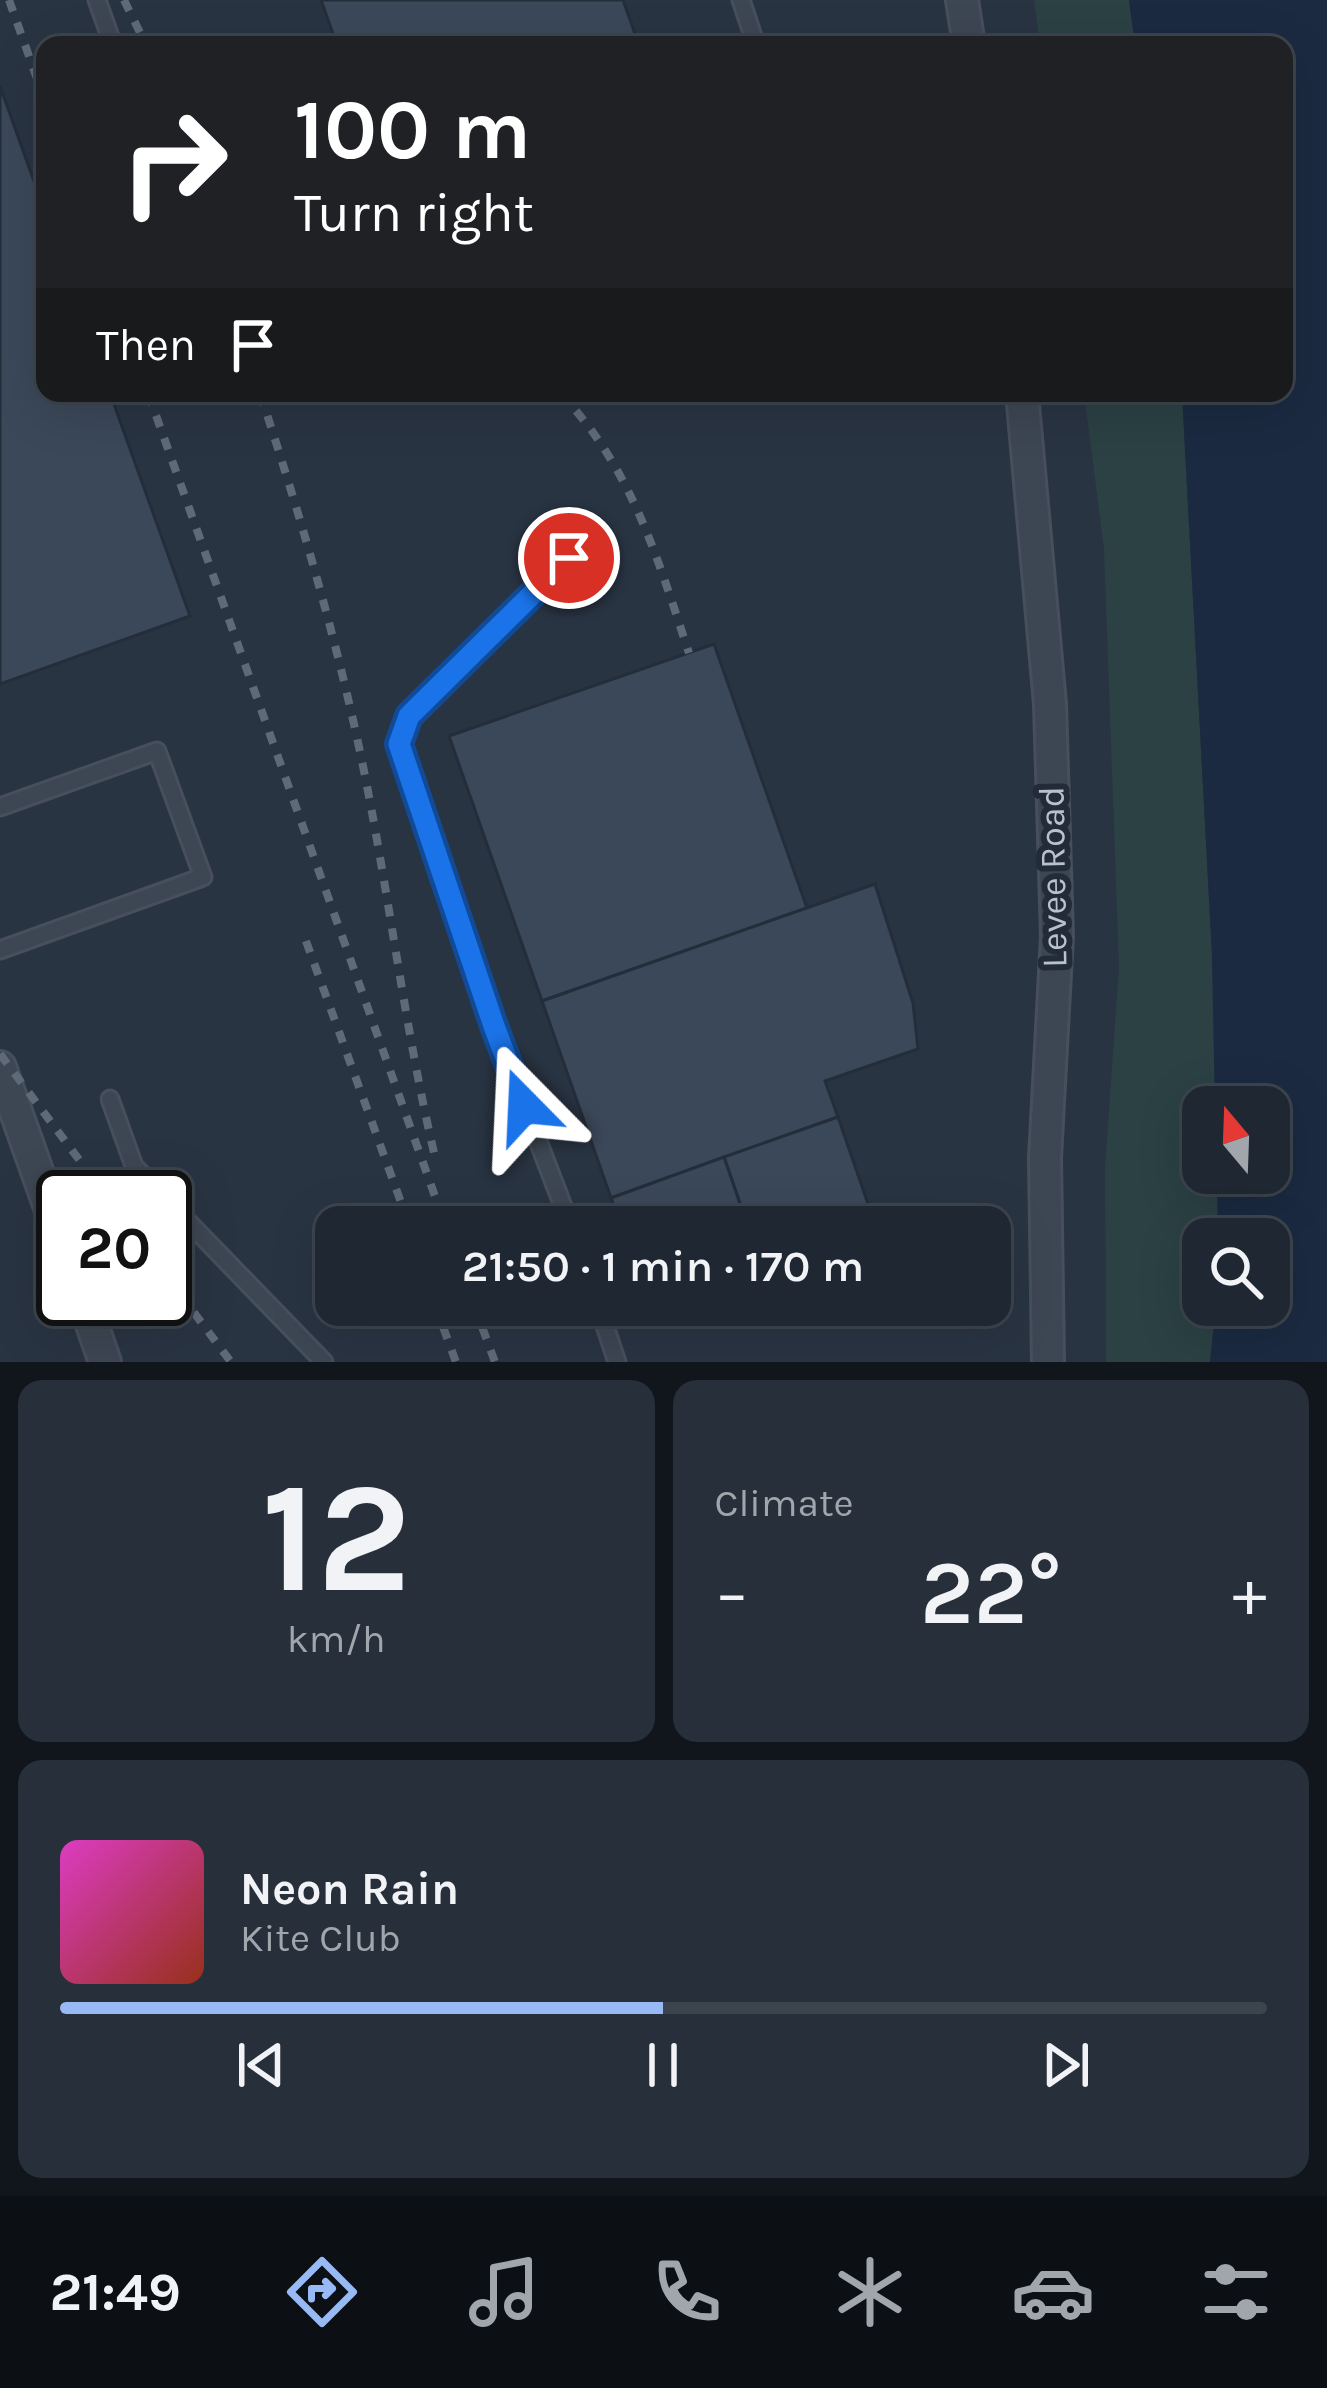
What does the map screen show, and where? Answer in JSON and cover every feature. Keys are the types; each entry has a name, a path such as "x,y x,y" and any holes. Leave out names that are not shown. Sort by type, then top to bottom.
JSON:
{"street":[{"path":"962,0 968,36"},
{"name":"Levee Road","path":"1023,402 1051,704 1057,935 1045,1158 1048,1362"},
{"path":"0,1066 37,1170"},
{"path":"92,1326 105,1362"}],"lane":[{"path":"97,0 110,36"},
{"path":"741,0 753,36"},
{"path":"563,1206 494,1026 399,744 409,716 569,558"},
{"path":"0,806 157,751 203,877 0,950"},
{"path":"110,1099 138,1170"},
{"path":"192,1227 324,1362"},
{"path":"605,1326 617,1362"}],"green space":[{"path":"1034,0 1129,0 1134,36 1039,36"},
{"path":"1085,402 1182,402 1215,1086 1182,1086 1182,1194 1217,1194 1218,1218 1182,1218 1182,1326 1214,1326 1210,1362 1106,1362 1105,1168 1119,967 1104,549"}],"water":[{"path":"1129,0 1327,0 1327,1362 1210,1362 1214,1326 1290,1326 1290,1218 1218,1218 1217,1194 1290,1194 1290,1086 1215,1086 1182,402 1293,402 1293,36 1134,36"}],"building":[{"path":"321,0 623,0 636,36 334,36"},
{"path":"0,86 36,187 36,402 113,402 190,616 0,684"},
{"path":"714,644 807,908 542,1001 449,736"},
{"path":"875,884 913,1003 918,1049 825,1081 838,1117 611,1198 542,1001"},
{"path":"838,1117 869,1206 741,1206 724,1157"},
{"path":"724,1157 741,1206 614,1206 611,1198"}],"railway":[{"path":"9,0 36,76"},
{"path":"124,0 142,36"},
{"path":"151,402 438,1206"},
{"path":"263,402 318,581 354,723 435,1157"},
{"path":"568,402 606,452 640,515 689,653"},
{"path":"306,941 402,1206"},
{"path":"0,1054 87,1170"},
{"path":"192,1310 231,1362"},
{"path":"443,1326 456,1362"},
{"path":"482,1326 495,1362"}],"route":[{"path":"524,1106 399,744 409,716 569,558"}]}
